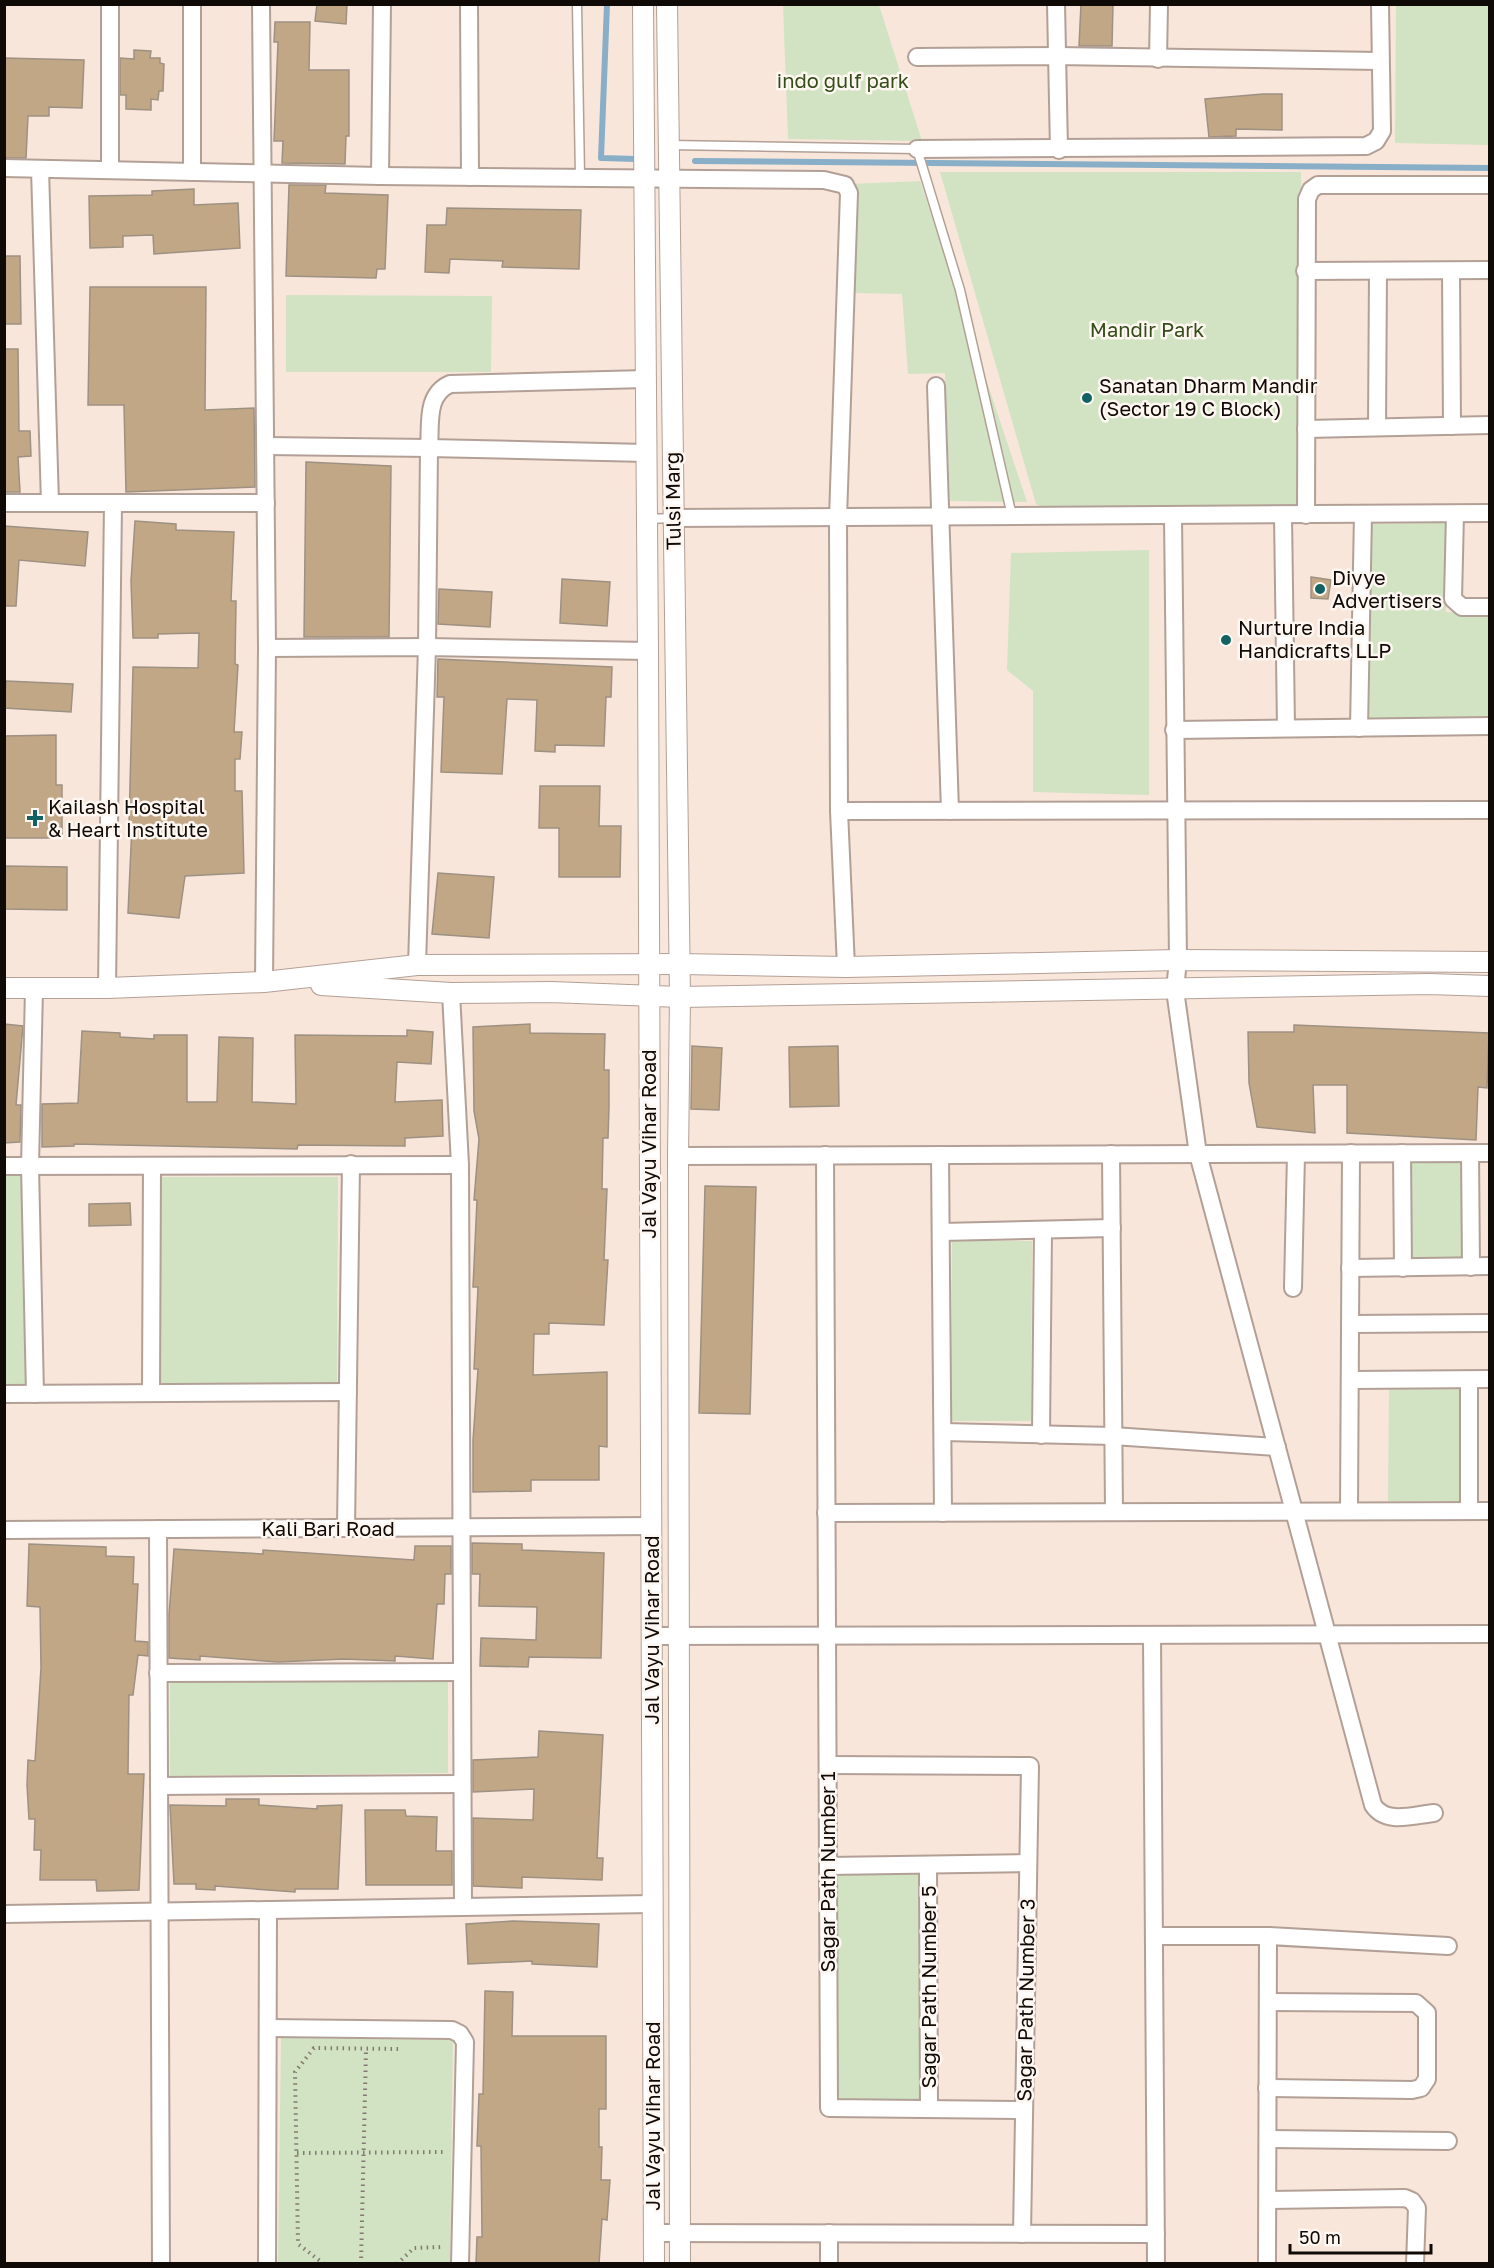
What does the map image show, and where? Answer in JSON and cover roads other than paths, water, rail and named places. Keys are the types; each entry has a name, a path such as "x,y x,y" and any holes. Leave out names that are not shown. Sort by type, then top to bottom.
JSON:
{"street":[{"path":"110,4 110,170"},
{"path":"192,4 192,172"},
{"path":"261,4 267,648 264,982"},
{"path":"380,176 382,4"},
{"path":"469,4 470,177"},
{"name":"Tulsi Marg","path":"643,4 648,996"},
{"name":"Tulsi Marg","path":"667,4 680,997"},
{"path":"1056,4 1059,150"},
{"path":"1158,4 1158,59"},
{"path":"917,150 1366,146 1376,141 1382,131 1380,4"},
{"path":"917,57 1056,56 1380,61"},
{"path":"4,168 380,176 824,180 845,185 849,193 838,518 839,811 846,967"},
{"path":"40,169 50,503"},
{"path":"1306,515 1305,271 1307,200 1311,190 1318,185 1490,185"},
{"path":"1305,271 1490,270"},
{"path":"1377,427 1378,271"},
{"path":"1451,271 1452,426"},
{"path":"417,965 432,398 440,389 450,384 646,379"},
{"path":"936,386 950,811"},
{"path":"1306,429 1490,425"},
{"path":"266,446 646,453"},
{"path":"4,503 266,503"},
{"path":"107,988 113,503"},
{"path":"673,518 1490,513"},
{"path":"1359,728 1363,514"},
{"path":"1455,514 1453,598 1462,607 1490,608"},
{"path":"1283,515 1286,729"},
{"path":"1173,516 1174,810 1178,960 1174,990 1198,1154 1373,1805 1379,1814 1388,1818 1434,1813"},
{"path":"267,648 427,647 648,651"},
{"path":"1174,730 1490,726"},
{"path":"839,811 1490,810"},
{"path":"4,988 107,988 264,982 417,965 680,964 846,967 1178,960 1490,962"},
{"path":"551,992 552,964"},
{"path":"264,982 451,993 551,992 680,997 842,996 1429,984 1490,986"},
{"path":"34,988 30,1166 35,1394"},
{"path":"451,993 460,1165 460,1672 463,1907"},
{"name":"Jal Vayu Vihar Road","path":"648,996 653,1636 654,2264"},
{"name":"Jal Vayu Vihar Road","path":"680,997 678,1156 680,2264"},
{"path":"1402,1153 1403,1268"},
{"path":"1470,1153 1471,1267"},
{"path":"678,1156 1490,1153"},
{"path":"1112,1154 1114,1512"},
{"path":"1293,1288 1296,1154"},
{"path":"1349,1511 1351,1154"},
{"name":"Sagar Path Number 1","path":"825,1155 829,2108 929,2109"},
{"path":"940,1155 942,1513"},
{"path":"346,1528 351,1164"},
{"path":"4,1166 460,1165"},
{"path":"151,1393 152,1166"},
{"path":"941,1232 1112,1228"},
{"path":"1041,1435 1043,1231"},
{"path":"1350,1268 1490,1266"},
{"path":"1350,1324 1490,1323"},
{"path":"1350,1380 1490,1380"},
{"path":"1469,1380 1469,1511"},
{"path":"4,1394 348,1392"},
{"path":"943,1432 1113,1436 1276,1447"},
{"path":"826,1513 1490,1511"},
{"name":"Kali Bari Road","path":"4,1530 460,1529 652,1526"},
{"path":"158,1530 161,2264"},
{"path":"653,1636 1490,1634"},
{"path":"1152,1635 1156,2264"},
{"path":"158,1673 460,1672"},
{"name":"Sagar Path Number 3","path":"828,1765 1030,1766 1022,2234"},
{"path":"159,1786 462,1784"},
{"path":"828,1866 1028,1863"},
{"name":"Sagar Path Number 5","path":"928,1865 929,2109"},
{"path":"4,1914 653,1904"},
{"path":"267,2264 268,1910"},
{"path":"1154,1936 1268,1936 1448,1946"},
{"path":"1268,1936 1268,2264"},
{"path":"1268,2002 1416,2004 1427,2013 1427,2079 1421,2088 1412,2090 1268,2088"},
{"path":"268,2028 452,2030 460,2034 465,2042 460,2264"},
{"path":"929,2109 1024,2110"},
{"path":"1268,2139 1448,2140"},
{"path":"1268,2200 1405,2198 1412,2201 1417,2208 1415,2264"},
{"path":"654,2233 1156,2234"},
{"path":"829,2233 829,2264"}],"lane":[{"path":"577,4 580,177"},
{"path":"668,145 917,150 960,290 1012,517"},
{"path":"647,519 673,518"}],"waterway":[{"path":"607,4 601,158 637,159"},
{"path":"695,161 1490,168"}],"place":[{"name":"Sanatan Dharm Mandir (Sector 19 C Block)","path":"1087,398"},
{"name":"Divye Advertisers","path":"1320,589"},
{"name":"Nurture India Handicrafts LLP","path":"1226,640"},
{"name":"Kailash Hospital & Heart Institute","path":"35,818"}],"park label":[{"name":"indo gulf park","path":"843,81"},
{"name":"Mandir Park","path":"1147,330"}]}
